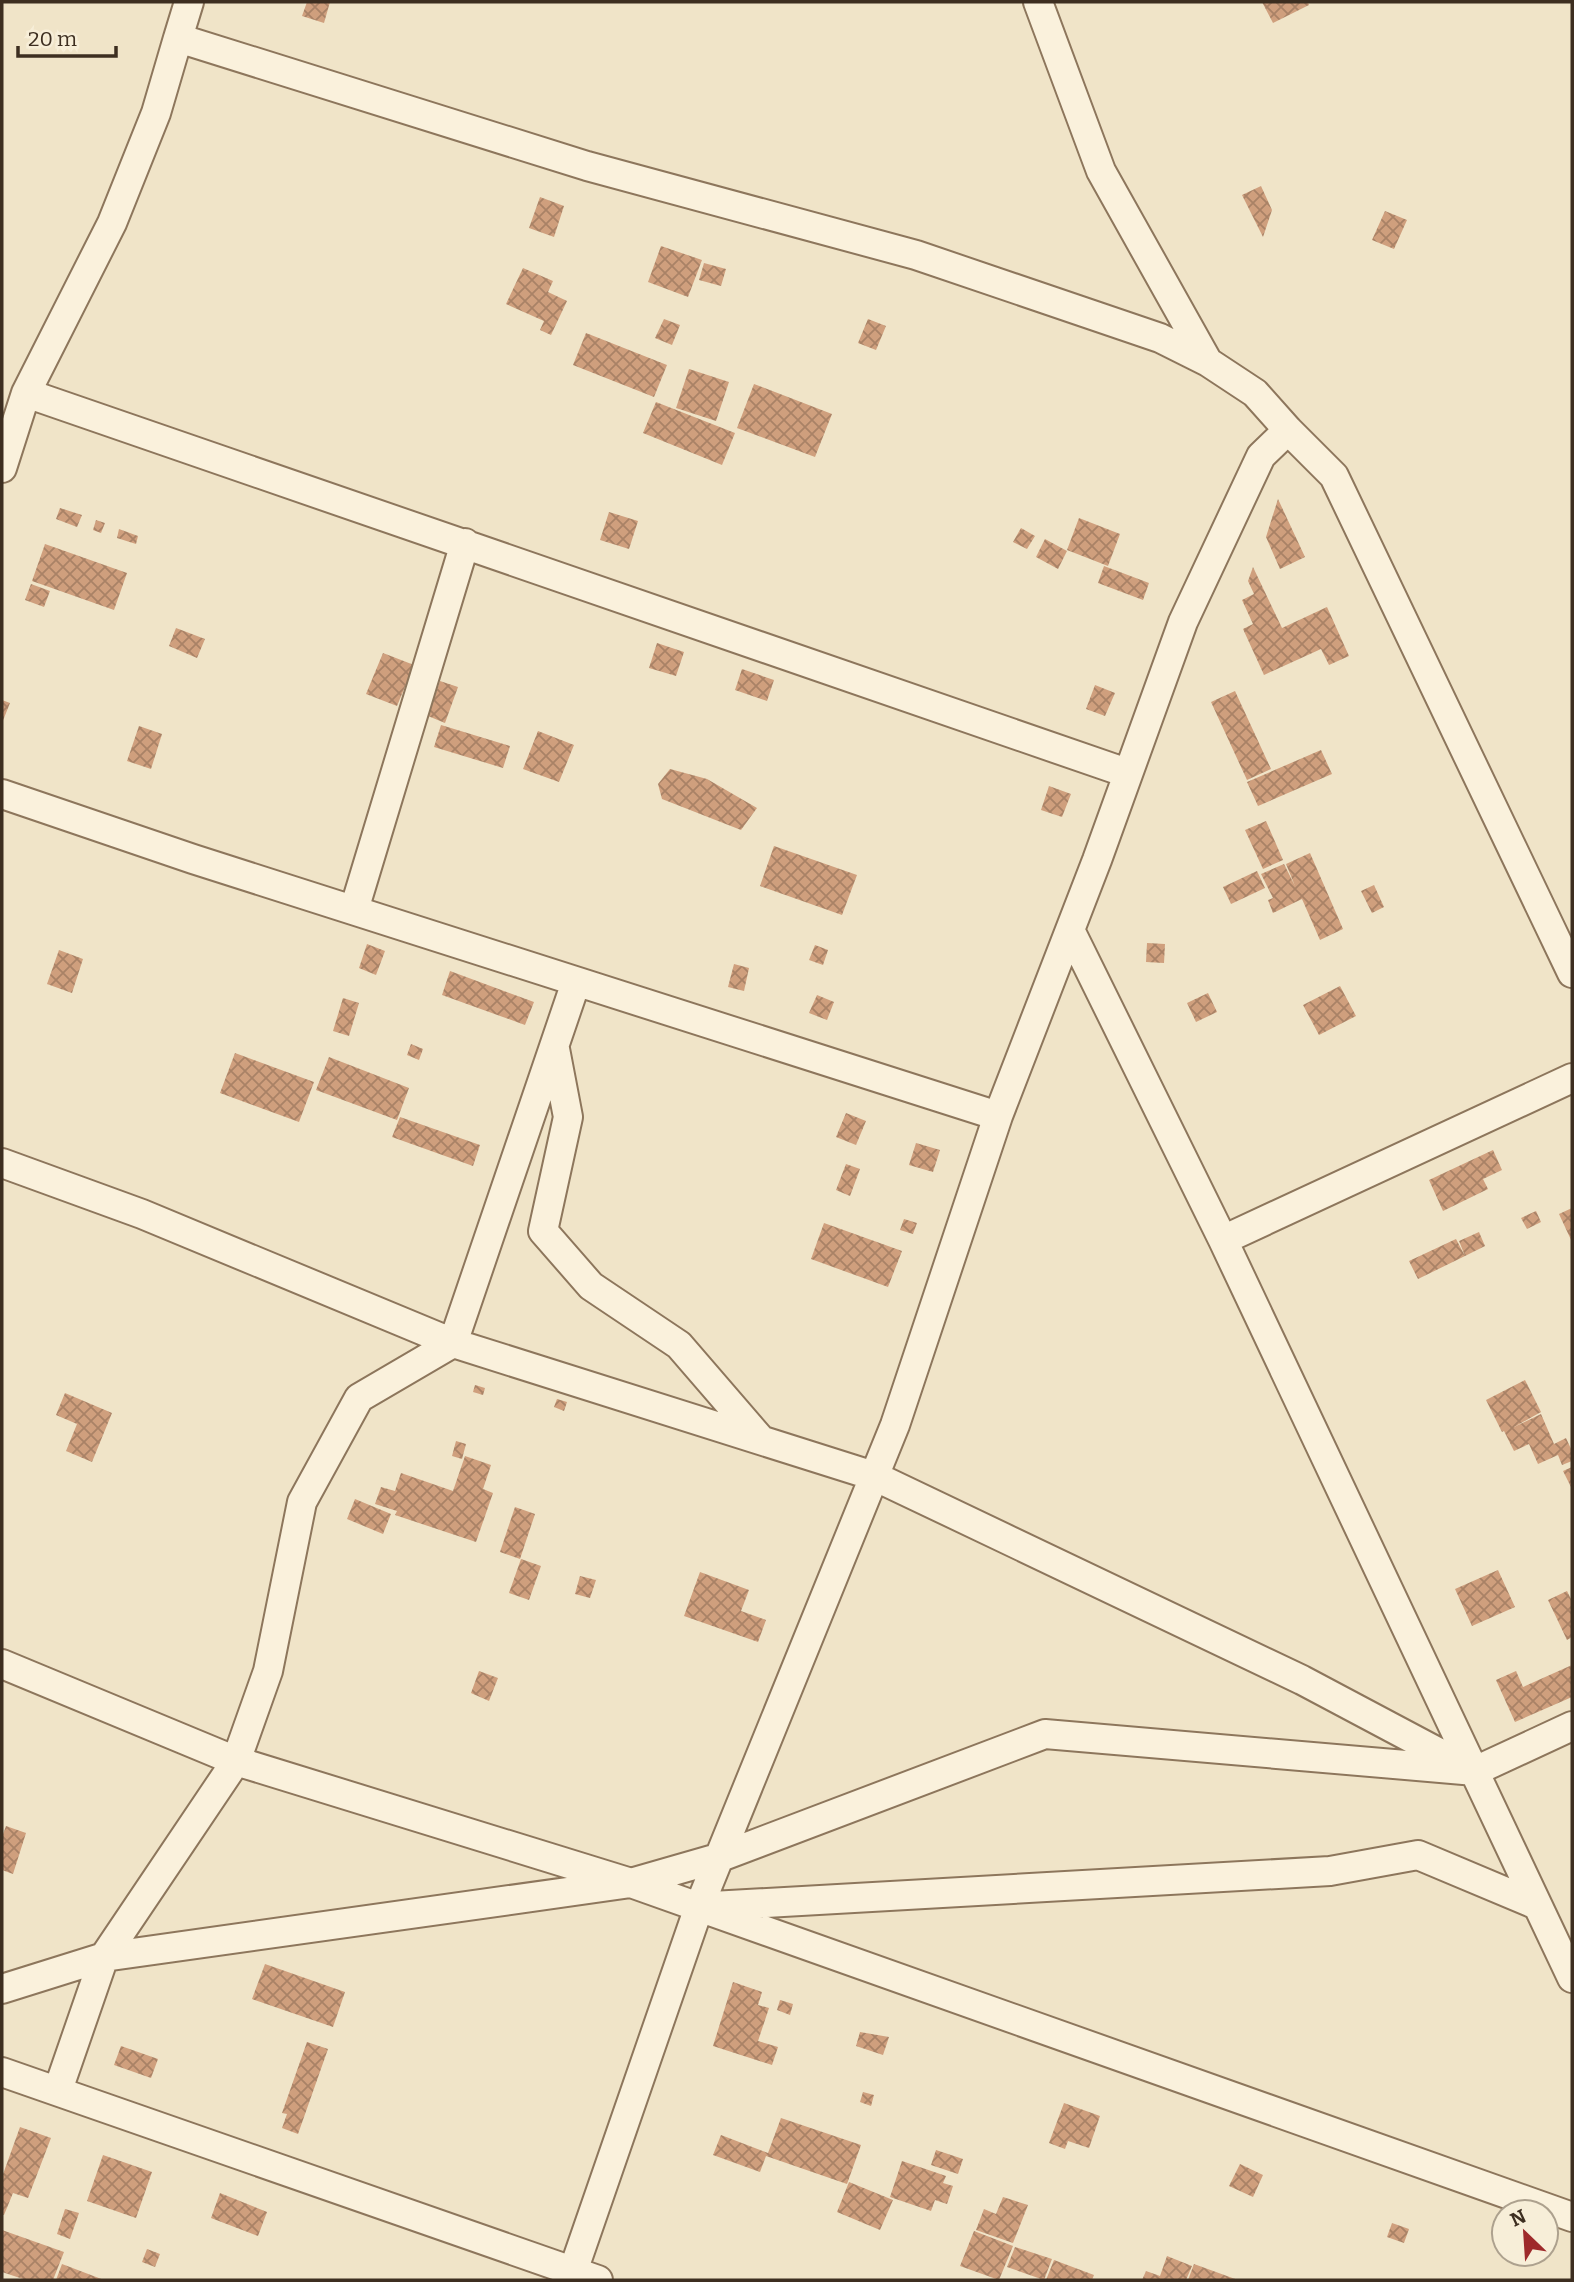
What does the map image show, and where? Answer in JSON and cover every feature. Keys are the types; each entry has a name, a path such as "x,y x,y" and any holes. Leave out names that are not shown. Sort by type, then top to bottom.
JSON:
{"street":[{"path":"2,468 26,393 112,223 156,113 189,2"},
{"path":"1038,2 1101,171 1208,362"},
{"path":"178,38 587,166 916,255 1160,338 1208,362 1255,393 1334,476 1572,973"},
{"path":"26,393 1127,773"},
{"path":"2,2072 580,2277 699,1907 895,1425 998,1116 1070,930 1183,622 1261,456 1288,430"},
{"path":"354,910 465,543"},
{"path":"2,794 576,982 998,1116"},
{"path":"1070,930 1223,1240 1572,1978"},
{"path":"58,2090 104,1956 236,1760 268,1671 302,1502 359,1398 453,1343 576,982"},
{"path":"554,1046 568,1118 543,1231 591,1286 679,1345 761,1440"},
{"path":"1223,1240 1572,1077"},
{"path":"2,1163 142,1214 453,1343 874,1476 1302,1680 1475,1771"},
{"path":"2,1664 236,1760 631,1882 1572,2217"},
{"path":"2,1989 104,1956 631,1882 718,1858 1045,1734 1475,1771 1572,1726"},
{"path":"699,1907 1330,1871 1418,1854 1537,1905"}],"building":[{"path":"307,2 330,2 324,23 302,16"},
{"path":"1262,2 1308,2 1309,5 1273,23"},
{"path":"1261,186 1272,210 1263,237 1242,195"},
{"path":"540,197 564,206 554,237 529,228"},
{"path":"1385,211 1407,220 1394,249 1372,240"},
{"path":"661,246 702,260 688,297 648,282"},
{"path":"704,263 726,269 721,286 699,280"},
{"path":"523,268 553,281 548,292 567,301 551,335 540,330 544,321 506,304"},
{"path":"664,319 680,325 672,345 655,338"},
{"path":"868,319 886,326 876,350 858,343"},
{"path":"586,333 667,365 654,397 573,365"},
{"path":"689,369 729,382 716,421 676,408"},
{"path":"754,384 832,414 815,457 737,428"},
{"path":"656,402 735,433 722,465 643,433"},
{"path":"1278,499 1305,557 1280,569 1266,537"},
{"path":"60,508 82,515 77,527 56,519"},
{"path":"609,512 638,521 629,549 600,540"},
{"path":"1079,518 1120,534 1108,566 1067,550"},
{"path":"96,520 105,523 101,533 93,530"},
{"path":"1021,528 1035,536 1027,549 1013,542"},
{"path":"119,529 138,536 136,544 117,538"},
{"path":"1045,539 1067,551 1058,569 1036,557"},
{"path":"45,544 127,573 114,610 32,581"},
{"path":"1104,566 1149,583 1143,600 1098,583"},
{"path":"1253,567 1282,628 1327,607 1349,656 1329,665 1321,649 1264,675 1243,629 1253,624 1242,600 1254,594 1248,581"},
{"path":"31,584 50,591 44,607 25,600"},
{"path":"176,628 205,639 197,658 169,646"},
{"path":"657,643 684,652 676,676 649,668"},
{"path":"383,653 414,665 397,706 366,694"},
{"path":"742,669 774,680 767,701 735,690"},
{"path":"440,681 458,687 445,723 428,716"},
{"path":"1095,685 1115,693 1105,716 1086,709"},
{"path":"1235,691 1271,769 1247,780 1211,702"},
{"path":"2,700 10,703 2,723"},
{"path":"441,725 510,746 503,768 434,747"},
{"path":"139,726 162,734 151,769 127,761"},
{"path":"538,731 574,745 559,782 523,769"},
{"path":"1321,750 1332,774 1258,806 1247,782"},
{"path":"670,769 707,779 757,808 741,830 662,799 658,784"},
{"path":"1049,786 1071,794 1062,817 1041,810"},
{"path":"1266,821 1283,860 1263,869 1245,830"},
{"path":"774,846 857,875 842,915 760,886"},
{"path":"1310,853 1343,929 1320,940 1302,899 1273,913 1268,900 1273,898 1261,874 1284,864 1295,886 1286,864"},
{"path":"1257,871 1265,888 1231,904 1223,887"},
{"path":"1374,885 1384,907 1372,913 1361,891"},
{"path":"1147,943 1165,944 1164,963 1146,962"},
{"path":"367,944 385,951 376,975 359,968"},
{"path":"815,945 828,950 823,965 809,960"},
{"path":"59,950 83,959 72,993 47,984"},
{"path":"734,964 749,968 744,991 728,987"},
{"path":"450,971 534,1002 525,1025 442,995"},
{"path":"1340,986 1356,1016 1319,1035 1303,1005"},
{"path":"1208,993 1217,1012 1196,1022 1187,1003"},
{"path":"817,995 834,1002 827,1020 809,1013"},
{"path":"343,998 359,1003 349,1036 333,1031"},
{"path":"411,1044 423,1049 419,1060 407,1055"},
{"path":"235,1053 314,1082 299,1122 220,1093"},
{"path":"329,1057 409,1088 397,1120 316,1090"},
{"path":"846,1113 866,1121 856,1145 836,1137"},
{"path":"400,1117 480,1145 473,1166 392,1137"},
{"path":"916,1143 940,1150 933,1172 909,1165"},
{"path":"1493,1150 1502,1170 1483,1179 1488,1189 1443,1211 1429,1180"},
{"path":"846,1164 860,1169 850,1196 836,1190"},
{"path":"1572,1208 1572,1242 1559,1214"},
{"path":"1536,1211 1541,1222 1527,1229 1521,1218"},
{"path":"904,1219 917,1223 913,1234 900,1230"},
{"path":"824,1223 902,1251 888,1287 811,1259"},
{"path":"1479,1232 1485,1246 1465,1256 1459,1241"},
{"path":"1456,1239 1465,1256 1418,1279 1409,1261"},
{"path":"1525,1380 1541,1412 1514,1427 1541,1414 1554,1444 1566,1438 1572,1451 1572,1461 1562,1465 1558,1455 1538,1464 1529,1444 1514,1451 1504,1431 1502,1432 1486,1400"},
{"path":"475,1385 485,1388 483,1395 473,1392"},
{"path":"65,1393 112,1413 92,1462 66,1451 77,1424 56,1415"},
{"path":"557,1399 567,1402 564,1411 554,1407"},
{"path":"456,1441 466,1444 462,1459 452,1456"},
{"path":"465,1456 491,1465 483,1489 493,1493 476,1542 395,1515 397,1511 375,1504 381,1487 395,1491 401,1473 453,1491"},
{"path":"1572,1467 1572,1489 1563,1471"},
{"path":"355,1499 391,1514 383,1534 347,1519"},
{"path":"515,1507 535,1514 520,1559 500,1552"},
{"path":"521,1559 541,1566 529,1600 509,1593"},
{"path":"1498,1570 1515,1607 1472,1626 1455,1589"},
{"path":"700,1572 749,1590 741,1611 766,1620 758,1642 684,1616"},
{"path":"580,1576 596,1580 590,1598 575,1594"},
{"path":"1567,1591 1572,1601 1572,1637 1567,1640 1548,1600"},
{"path":"1572,1665 1572,1697 1515,1722 1496,1680 1516,1671 1523,1687"},
{"path":"479,1671 498,1678 489,1701 471,1693"},
{"path":"6,1826 26,1833 13,1874 2,1870 2,1837"},
{"path":"265,1964 345,1992 333,2027 252,1999"},
{"path":"733,1982 762,1992 758,2005 769,2008 758,2041 778,2047 772,2065 713,2046"},
{"path":"780,2000 793,2004 790,2015 777,2010"},
{"path":"860,2032 889,2037 883,2055 856,2046"},
{"path":"307,2042 328,2049 298,2134 282,2128 287,2114 282,2113"},
{"path":"121,2046 158,2059 151,2078 114,2065"},
{"path":"863,2092 874,2095 871,2106 860,2102"},
{"path":"1064,2103 1100,2116 1089,2148 1068,2141 1065,2149 1049,2143"},
{"path":"781,2118 861,2145 847,2184 766,2156 760,2172 713,2155 721,2135 768,2153"},
{"path":"20,2127 51,2138 28,2198 13,2193 4,2215 2,2177"},
{"path":"936,2150 963,2159 958,2174 931,2165"},
{"path":"103,2155 152,2172 136,2218 87,2201"},
{"path":"902,2161 946,2176 943,2183 953,2186 947,2204 935,2200 931,2211 890,2197"},
{"path":"1240,2164 1263,2175 1253,2197 1229,2186"},
{"path":"849,2182 893,2200 880,2230 837,2212"},
{"path":"220,2193 267,2212 258,2236 211,2218"},
{"path":"1003,2197 1028,2205 1013,2243 976,2230 984,2209 996,2214"},
{"path":"65,2209 79,2213 70,2239 57,2234"},
{"path":"1392,2223 1409,2229 1404,2243 1387,2237"},
{"path":"2,2230 64,2252 53,2280 26,2280 2,2272"},
{"path":"974,2231 1013,2246 999,2280 960,2266"},
{"path":"1015,2247 1052,2259 1044,2280 1007,2267"},
{"path":"147,2249 160,2254 155,2267 142,2262"},
{"path":"1167,2256 1192,2266 1186,2280 1142,2280 1146,2271 1160,2276"},
{"path":"1054,2260 1094,2275 1092,2280 1046,2280"},
{"path":"62,2264 104,2280 56,2280"},
{"path":"1194,2264 1238,2280 1188,2280"}]}
